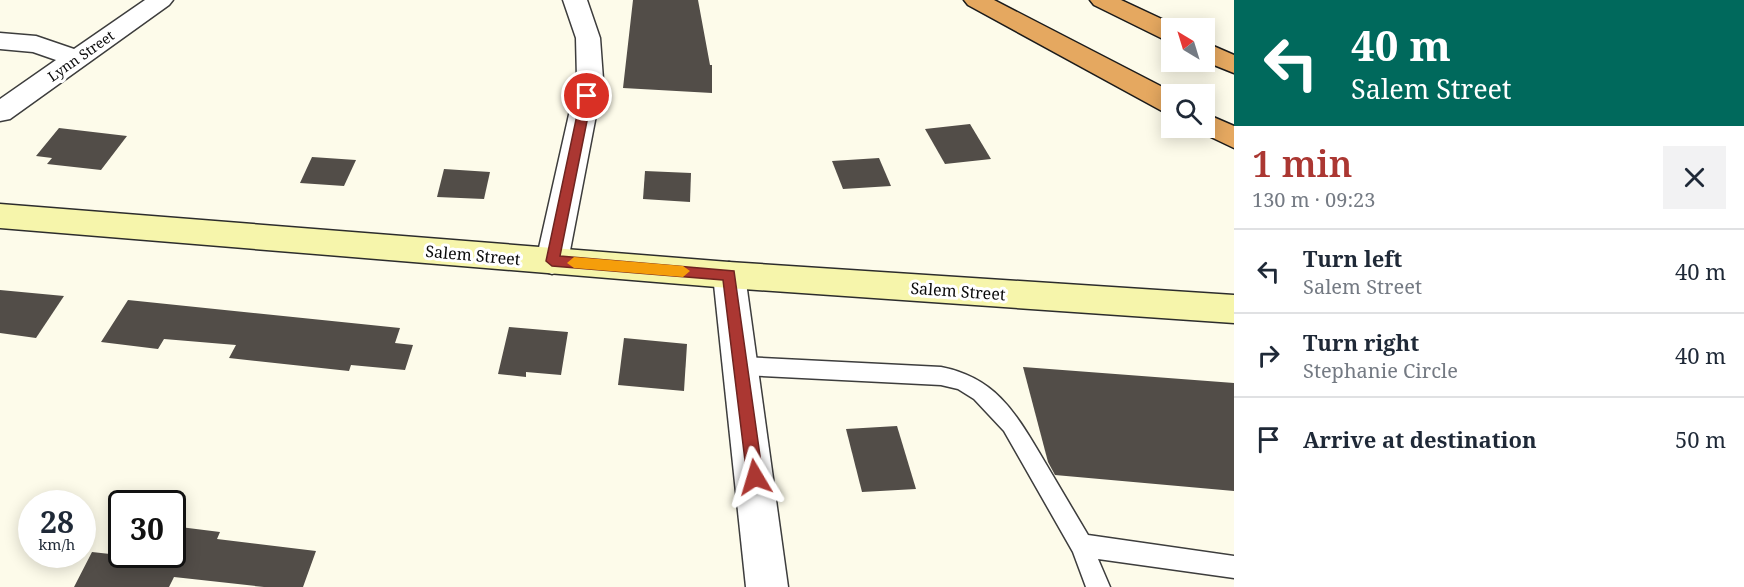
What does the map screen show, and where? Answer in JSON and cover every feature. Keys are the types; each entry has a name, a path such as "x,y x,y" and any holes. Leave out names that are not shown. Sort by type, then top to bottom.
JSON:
{"highway":[{"path":"976,0 1161,98"},
{"path":"1102,0 1161,29"},
{"path":"1215,56 1234,65"},
{"path":"1215,128 1234,138"}],"main road":[{"name":"Salem Street","path":"0,216 729,275 1234,309"}],"street":[{"name":"Lynn Street","path":"0,112 161,0"},
{"path":"552,261 590,79 588,38 575,0"},
{"path":"0,40 36,44 77,59"},
{"path":"729,275 742,366 767,587"}],"lane":[{"path":"742,366 941,376 970,384 991,400 1011,424 1081,545 1098,587"},
{"path":"1081,545 1234,567"}],"building":[{"path":"633,0 698,0 710,65 712,65 712,93 623,88"},
{"path":"970,124 991,159 945,164 925,129"},
{"path":"59,128 127,136 101,170 47,164 52,158 36,156"},
{"path":"312,157 356,160 344,186 300,183"},
{"path":"879,158 891,186 843,189 832,161"},
{"path":"444,169 490,172 484,199 437,197"},
{"path":"645,171 691,173 690,202 643,199"},
{"path":"0,290 64,296 36,338 0,333"},
{"path":"128,300 400,328 395,343 413,345 405,370 351,365 349,371 229,358 236,345 164,339 158,349 101,342"},
{"path":"509,327 568,332 561,375 526,372 526,377 498,374"},
{"path":"624,338 687,344 684,391 618,385"},
{"path":"1023,367 1234,383 1234,491 1055,475 1048,462"},
{"path":"897,426 916,489 862,492 846,429"},
{"path":"186,528 220,532 217,539 316,551 303,587 264,587 174,577 169,587 74,587 84,568 96,568 96,552 108,554 108,568 186,568"}],"slow traffic":[{"path":"574,263 683,271"}],"route":[{"path":"587,96 552,261 729,275 755,477"}]}
